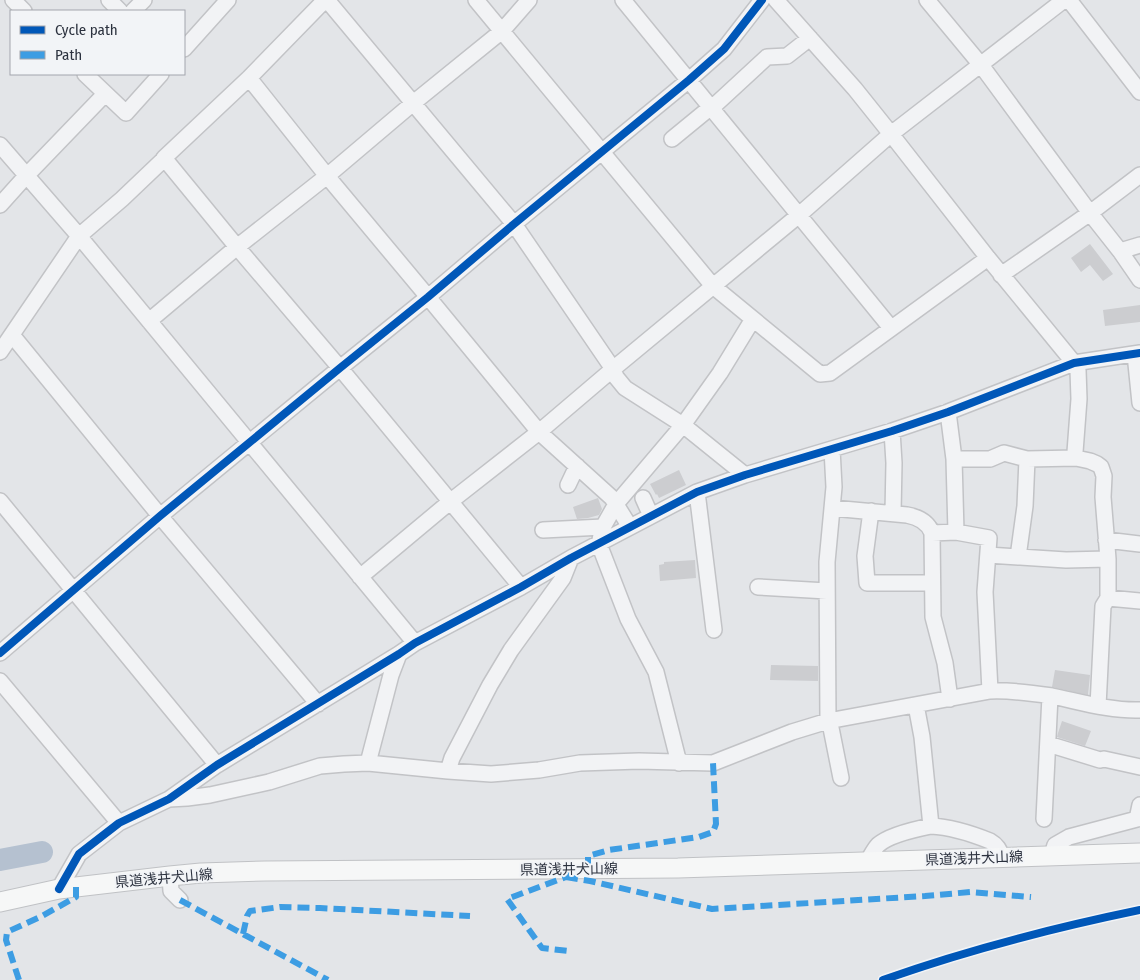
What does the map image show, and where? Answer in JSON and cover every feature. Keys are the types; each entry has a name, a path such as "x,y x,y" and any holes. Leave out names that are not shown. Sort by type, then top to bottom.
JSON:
{"main road":[{"name":"県道浅井犬山線","path":"0,902 59,889 201,873 678,868 1140,853"}],"street":[{"path":"12,0 23,10"},
{"path":"109,0 119,10"},
{"path":"134,10 144,0"},
{"path":"185,48 228,0"},
{"path":"0,352 79,236 122,199 249,78 326,0 514,224 625,388 683,425 745,475"},
{"path":"476,0 713,285 820,374 830,373 856,363 891,328 988,258"},
{"path":"148,321 502,31 529,0"},
{"path":"623,0 891,328"},
{"path":"0,653 160,516 689,80 724,49 762,0"},
{"path":"776,0 855,89 1001,275 1074,363 1078,370 1079,399 1076,458"},
{"path":"927,0 981,65 1140,280"},
{"path":"360,577 799,215 891,134 1064,0"},
{"path":"1069,0 1140,92"},
{"path":"672,139 715,105 767,57 787,56 810,38"},
{"path":"86,75 126,113 160,75"},
{"path":"249,78 327,176 538,432 612,498 630,527"},
{"path":"0,205 105,94"},
{"path":"0,145 79,236 415,643"},
{"path":"164,158 521,587"},
{"path":"1001,275 1140,175"},
{"path":"1120,251 1140,245"},
{"path":"679,763 656,672 628,619 599,544 603,526 616,504 683,425 720,373 754,319"},
{"path":"12,335 160,516 318,704"},
{"path":"59,889 79,854 119,824 169,799 217,765 415,643 697,492 745,475 892,431 948,412 1074,363 1138,353 1140,403"},
{"path":"948,412 954,459 956,532"},
{"path":"892,431 894,463 893,513"},
{"path":"832,449 834,487 827,562 828,721 841,778"},
{"path":"954,459 990,459 1004,453 1027,459 1076,458 1090,461 1101,467 1104,484 1108,598 1103,606 1098,706"},
{"path":"1018,557 1025,506 1027,459"},
{"path":"568,485 577,466"},
{"path":"697,492 714,630"},
{"path":"643,498 651,516"},
{"path":"0,501 217,765"},
{"path":"832,508 907,515 917,518 928,526 932,533 934,617 945,663 950,699"},
{"path":"871,511 864,556 867,583 932,583"},
{"path":"544,530 603,526"},
{"path":"932,533 956,532 990,538 985,592 990,691"},
{"path":"1106,540 1140,544"},
{"path":"988,555 1066,560 1108,559"},
{"path":"448,771 452,758 490,685 511,650 563,578 571,558"},
{"path":"758,587 827,591"},
{"path":"1108,598 1140,601"},
{"path":"368,763 399,654"},
{"path":"0,681 119,824"},
{"path":"169,799 210,795 269,782 320,766 344,764 368,763 491,774 539,770 580,763 639,761 714,763 792,732 828,721 990,691 1010,690 1098,706 1140,710"},
{"path":"1044,819 1050,696"},
{"path":"916,706 922,737 931,826"},
{"path":"1048,744 1100,760 1104,759 1140,767"},
{"path":"1052,855 1055,845 1069,837 1139,814"},
{"path":"867,862 877,846 882,842 913,830 931,826 944,826 990,841 998,847 1002,857"},
{"path":"170,876 171,891 180,900"}],"building":[{"path":"1090,244 1113,274 1103,281 1090,265 1081,272 1071,258"},
{"path":"1140,305 1140,322 1105,326 1103,310"},
{"path":"679,470 686,485 659,498 650,484"},
{"path":"598,498 602,509 599,515 577,519 573,507"},
{"path":"695,560 696,578 660,581 659,565 664,564 664,562"},
{"path":"771,665 818,666 818,681 770,680"},
{"path":"1055,670 1090,675 1088,695 1052,687"},
{"path":"1062,721 1091,731 1085,746 1057,737"}],"waterway":[{"path":"0,860 42,852"}],"marked path":[{"path":"588,869 588,856 609,850 699,837 713,832 716,824 713,763"},
{"path":"567,869 566,877 507,899 542,948 569,951"},
{"path":"566,877 712,909 971,892 1031,897"},
{"path":"19,980 6,940 7,932 42,916 76,897 76,887"},
{"path":"180,900 328,980"},
{"path":"243,934 250,911 280,907 470,916"}],"cycle path":[{"path":"0,653 160,516 689,80 724,49 762,0"},
{"path":"59,889 79,854 119,823 169,799 217,765 415,643 697,492 745,475 892,431 948,412 1074,363 1140,353"},
{"path":"883,980 1010,940 1140,910"}]}
